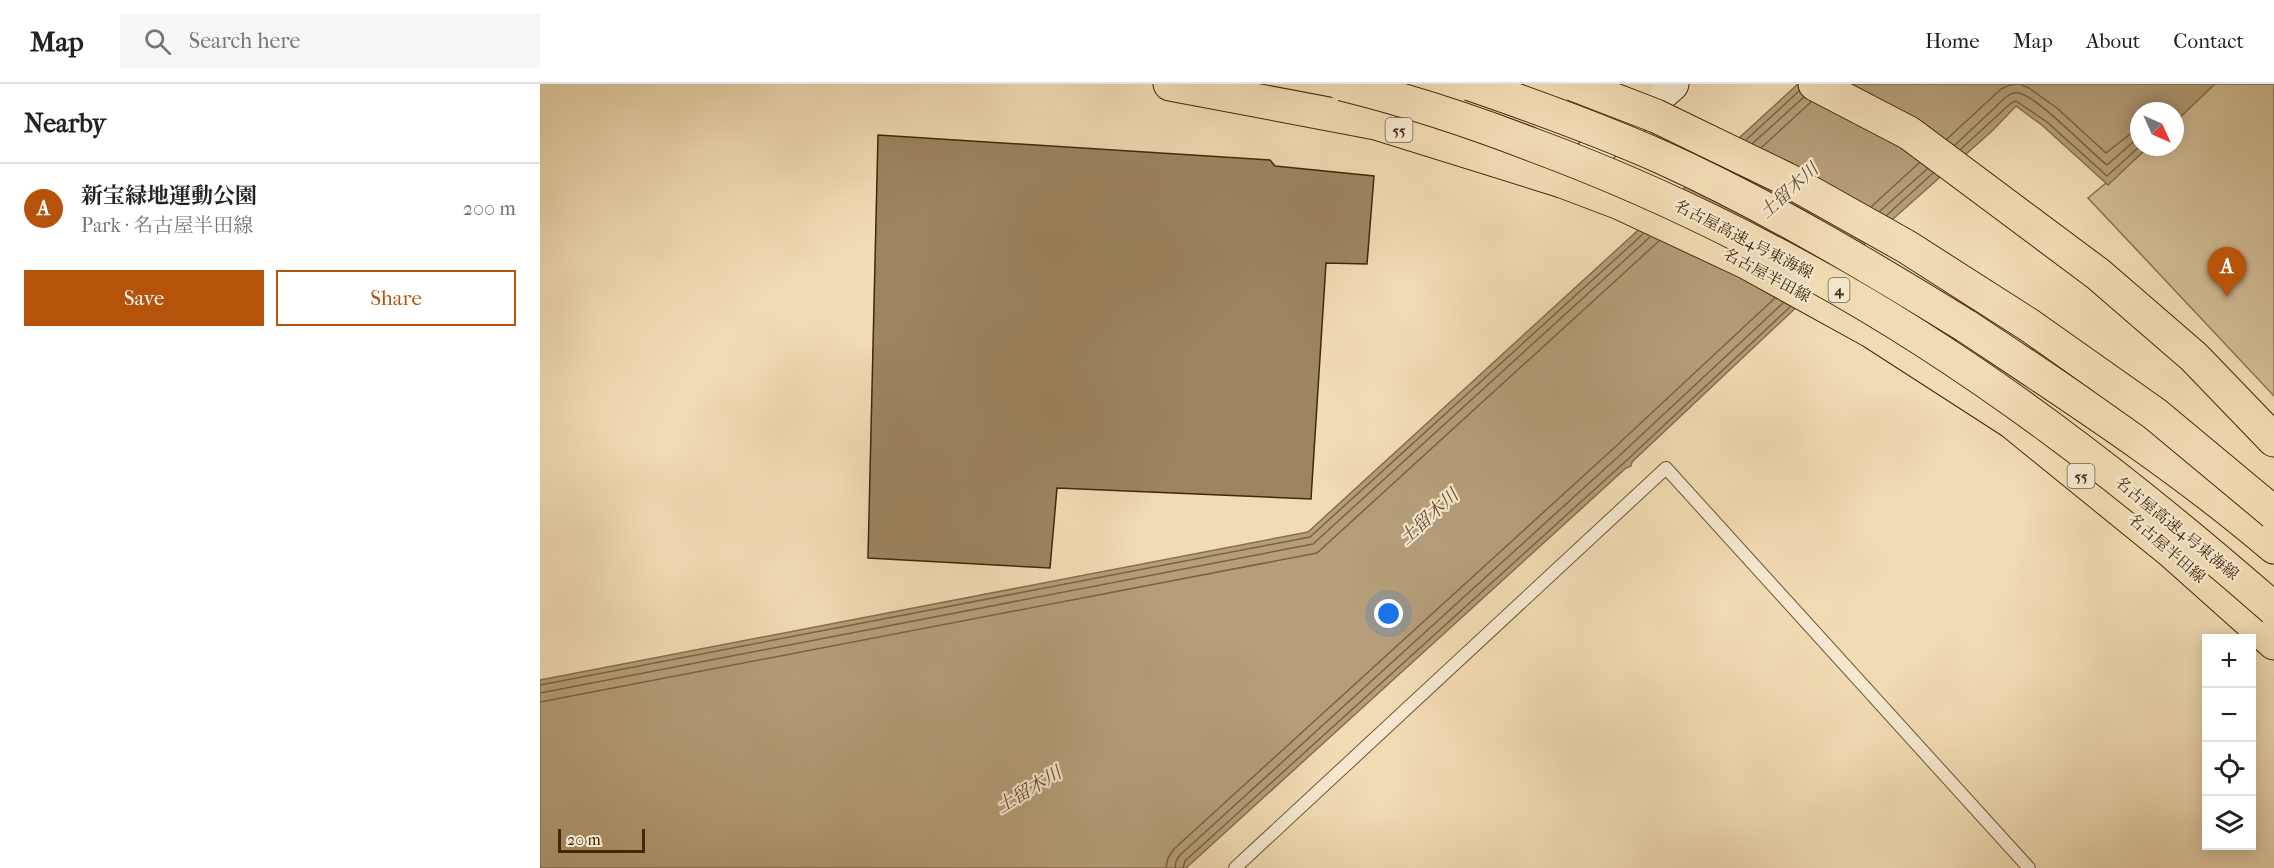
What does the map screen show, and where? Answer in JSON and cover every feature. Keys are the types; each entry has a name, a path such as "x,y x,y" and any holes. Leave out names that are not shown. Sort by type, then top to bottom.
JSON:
{"main road":[{"name":"名古屋半田線","path":"1170,84 1376,123 1562,181 1620,203 1746,262 1871,330 2012,422 2172,552 2274,643"},
{"name":"名古屋高速4号東海線","path":"1342,84 1381,93 1492,129 1604,171 1708,219 1810,272 1913,334 2027,411 2120,480 2274,609"},
{"path":"1470,84 1548,111 1660,157 1762,207 1868,265 2076,399 2172,468 2274,547"},
{"path":"1573,84 1656,116 1786,179 1907,247 2029,325 2155,414 2274,513"},
{"path":"1613,137 1636,84"},
{"path":"1815,84 1909,133 2098,274 2194,357 2274,440"},
{"path":"2012,422 2171,518 2231,558 2274,592"}],"street":[{"path":"1562,181 1672,84"}],"lane":[{"path":"1234,868 1666,468 2029,868"}],"shaded area":[{"path":"2086,84 2274,84 2274,396 2088,198 2138,156 2184,156 2184,102 2130,102 2130,106"}],"water":[{"name":"土留木川","path":"1798,84 2215,84 2184,113 2184,102 2130,102 2130,156 2139,156 2108,185 2043,126 2016,106 1992,131 1840,266 1632,462 1631,466 1626,468 1186,868 540,868 540,680 1308,532"}],"building":[{"path":"878,135 1270,160 1275,166 1374,176 1367,264 1326,263 1311,499 1057,488 1050,568 868,558"}],"place":[{"name":"新宝緑地運動公園","path":"2227,297"}]}
